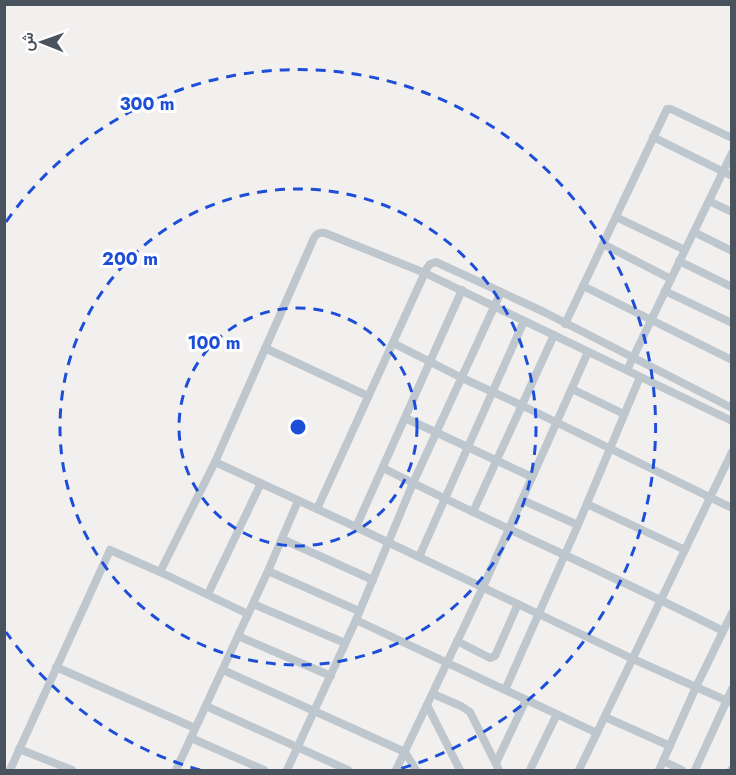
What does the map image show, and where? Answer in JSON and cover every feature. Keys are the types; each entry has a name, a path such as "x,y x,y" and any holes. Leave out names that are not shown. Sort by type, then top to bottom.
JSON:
{"street":[{"path":"566,324 665,111 669,108 732,138"},
{"path":"653,137 727,174"},
{"path":"627,370 708,201 727,174 732,153"},
{"path":"708,201 732,212"},
{"path":"616,217 685,250"},
{"path":"694,232 732,251"},
{"path":"160,572 215,462 317,234 325,233 425,273 732,421"},
{"path":"603,244 671,279"},
{"path":"680,261 732,287"},
{"path":"317,509 425,273 430,264 436,262 633,357 732,408"},
{"path":"583,286 732,360"},
{"path":"356,527 462,290"},
{"path":"665,291 732,323"},
{"path":"287,771 358,615 460,377 501,292"},
{"path":"419,557 524,321"},
{"path":"473,512 554,335"},
{"path":"393,343 732,507"},
{"path":"265,348 368,396"},
{"path":"396,771 483,587 588,352"},
{"path":"505,690 640,377"},
{"path":"572,389 624,414"},
{"path":"405,418 532,477"},
{"path":"579,771 732,452"},
{"path":"215,462 729,702"},
{"path":"383,468 723,631"},
{"path":"208,594 261,483"},
{"path":"522,500 578,525"},
{"path":"176,771 298,501"},
{"path":"587,504 685,550"},
{"path":"282,539 373,580"},
{"path":"10,771 110,550 248,614"},
{"path":"268,571 447,662 597,733"},
{"path":"253,604 345,643"},
{"path":"457,641 493,658 518,604"},
{"path":"659,771 696,687 731,617"},
{"path":"238,636 331,676"},
{"path":"56,667 195,728"},
{"path":"223,670 405,752 416,771"},
{"path":"695,771 729,702 732,689"},
{"path":"433,694 461,705 470,712 498,767"},
{"path":"498,767 526,700"},
{"path":"427,705 460,771"},
{"path":"206,706 348,771"},
{"path":"530,771 557,714"},
{"path":"605,717 670,747"},
{"path":"191,738 264,771"},
{"path":"19,749 72,771"},
{"path":"663,761 682,771"}]}
